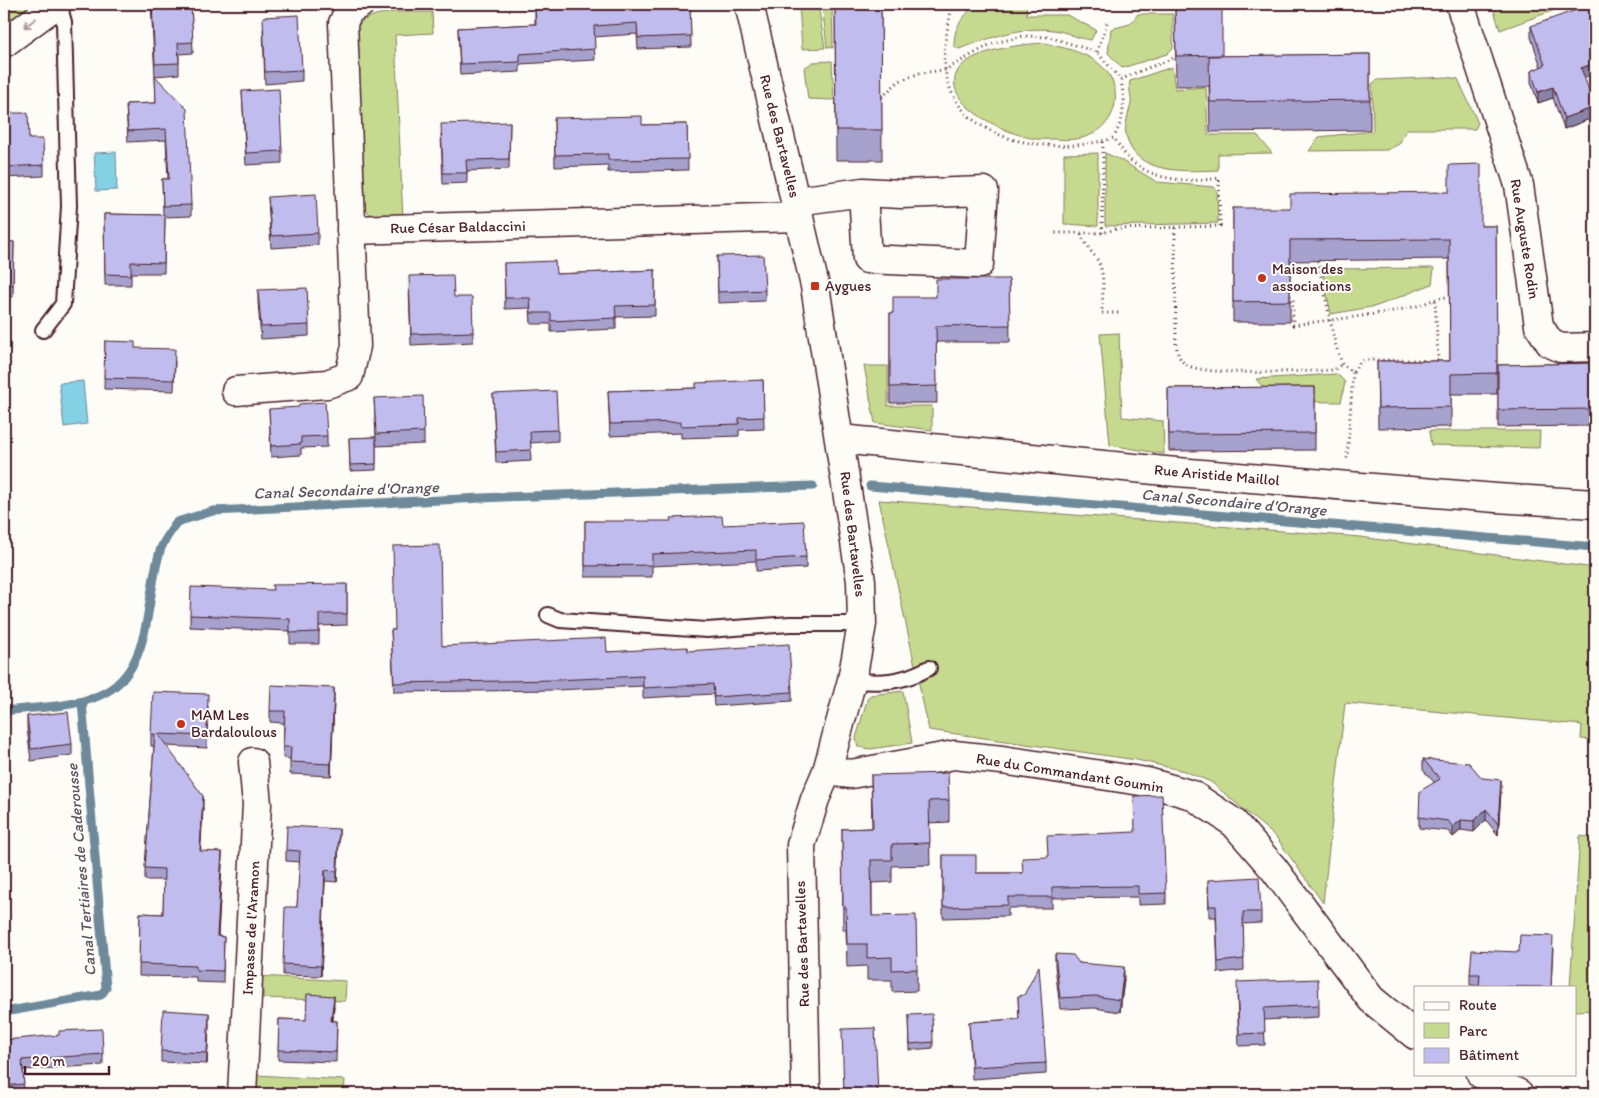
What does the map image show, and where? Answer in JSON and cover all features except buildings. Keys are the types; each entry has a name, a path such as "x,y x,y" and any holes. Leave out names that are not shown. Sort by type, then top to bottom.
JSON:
{"street":[{"path":"4,43 58,4"},
{"path":"236,391 327,384 349,376 356,346 343,23 349,10 360,4"},
{"name":"Rue des Bartavelles","path":"750,4 815,286 861,581 862,624 852,680 827,771 815,799 801,845 806,1094"},
{"name":"Rue Auguste Rodin","path":"1460,4 1519,185 1539,326 1550,344 1561,348 1595,348"},
{"name":"Rue César Baldaccini","path":"351,230 798,209 863,192 902,194 984,191 979,264 867,259 863,192"},
{"name":"Rue Aristide Maillol","path":"840,438 1155,470 1496,498 1595,504"},
{"name":"Rue du Commandant Goumin","path":"827,771 851,774 954,756 1002,760 1147,782 1192,795 1234,823 1274,869 1371,999 1414,1034"},
{"name":"Impasse de l'Aramon","path":"242,1094 257,804 253,762"},
{"path":"1485,1076 1519,1094"}],"lane":[{"path":"43,330 63,304 68,216 64,22 58,4"},
{"path":"548,615 560,620 707,630 790,624 862,624"},
{"path":"852,680 878,684 904,680 929,668"}],"path":[{"path":"952,4 944,51 945,70 953,96 967,114 1014,141 1037,146 1103,141 1114,138"},
{"path":"1097,52 1108,20"},
{"path":"882,97 899,81 920,73 945,70 992,44 1024,36 1049,37 1097,52 1121,80 1122,119 1114,138"},
{"path":"1121,80 1140,70 1161,64 1176,56"},
{"path":"1055,234 1102,234 1116,229 1220,226 1219,178 1178,180 1155,174 1130,160 1114,138"},
{"path":"1102,234 1103,141"},
{"path":"1176,228 1176,345 1180,358 1187,365 1202,371 1238,372 1334,370 1342,364"},
{"path":"1082,234 1084,244 1098,262 1102,276 1102,313 1122,313"},
{"path":"1318,261 1330,320 1342,364 1353,372"},
{"path":"1290,296 1293,300 1294,325 1344,317 1355,318 1414,306 1435,297 1450,297"},
{"path":"1345,486 1353,372 1360,362 1365,360 1422,360 1429,363 1438,360 1435,297"},
{"path":"1429,363 1430,369"}],"green space":[{"path":"4,4 40,4 4,33"},
{"path":"799,4 818,4 825,48 802,49"},
{"path":"822,4 832,4 833,48 827,47"},
{"path":"975,4 1026,4 1027,15 1067,15 1096,30 1091,40 1053,30 1017,31 959,49 954,46 957,27"},
{"path":"1492,4 1571,4 1500,30"},
{"path":"400,12 432,12 433,33 395,35 403,221 383,220 370,214 362,203 354,185 362,183 359,59 350,59 353,35 360,24 368,18 377,15"},
{"path":"1138,14 1173,14 1173,48 1167,54 1122,68 1108,53 1111,29 1130,24"},
{"path":"1045,43 1073,50 1092,59 1107,71 1112,81 1115,102 1112,113 1099,130 1088,136 1062,140 1037,139 1007,131 979,116 959,96 955,84 957,72 963,64 972,58 1010,47"},
{"path":"832,61 834,100 808,99 804,68 813,62"},
{"path":"1172,67 1175,89 1206,87 1208,135 1257,135 1272,153 1218,154 1218,170 1192,171 1163,168 1150,164 1139,157 1131,148 1126,134 1131,104 1130,81"},
{"path":"1447,77 1458,79 1478,123 1475,129 1407,129 1399,144 1387,150 1309,151 1319,137 1373,131 1372,84 1377,80"},
{"path":"1098,153 1098,226 1064,224 1064,154"},
{"path":"1105,153 1119,159 1157,182 1214,187 1217,191 1218,223 1105,226"},
{"path":"1434,268 1432,284 1377,306 1331,314 1323,277 1325,269"},
{"path":"1119,333 1122,417 1163,421 1164,454 1110,445 1100,334"},
{"path":"864,366 888,366 888,406 932,406 932,430 875,423"},
{"path":"1337,374 1345,382 1341,402 1274,401 1256,379"},
{"path":"1429,431 1540,431 1539,448 1431,445"},
{"path":"879,500 1360,537 1595,568 1595,740 1581,739 1582,725 1345,703 1323,903 1276,837 1211,782 1184,771 1137,760 929,730"},
{"path":"903,691 912,743 870,749 858,747 856,738 868,697"},
{"path":"1580,836 1595,838 1595,1010 1576,1011 1576,986 1570,986"},
{"path":"259,976 346,981 345,1001 263,998 263,988 259,988"},
{"path":"256,1075 345,1080 344,1094 256,1094"}],"water":[{"path":"116,152 117,190 96,191 94,153"},
{"path":"83,381 87,424 64,427 59,383"}],"waterway":[{"name":"Canal Secondaire d'Orange","path":"4,711 76,703 98,696 116,685 130,670 138,652 144,632 156,567 164,541 177,522 213,511 503,497 813,486"},
{"name":"Canal Secondaire d'Orange","path":"870,486 1595,547"},
{"name":"Canal Tertiaires de Caderousse","path":"4,1012 101,995 106,988 82,702"}],"place":[{"name":"Maison des associations","path":"1262,278"},
{"name":"Aygues","path":"815,286"},
{"name":"MAM Les Bardaloulous","path":"181,724"}]}
